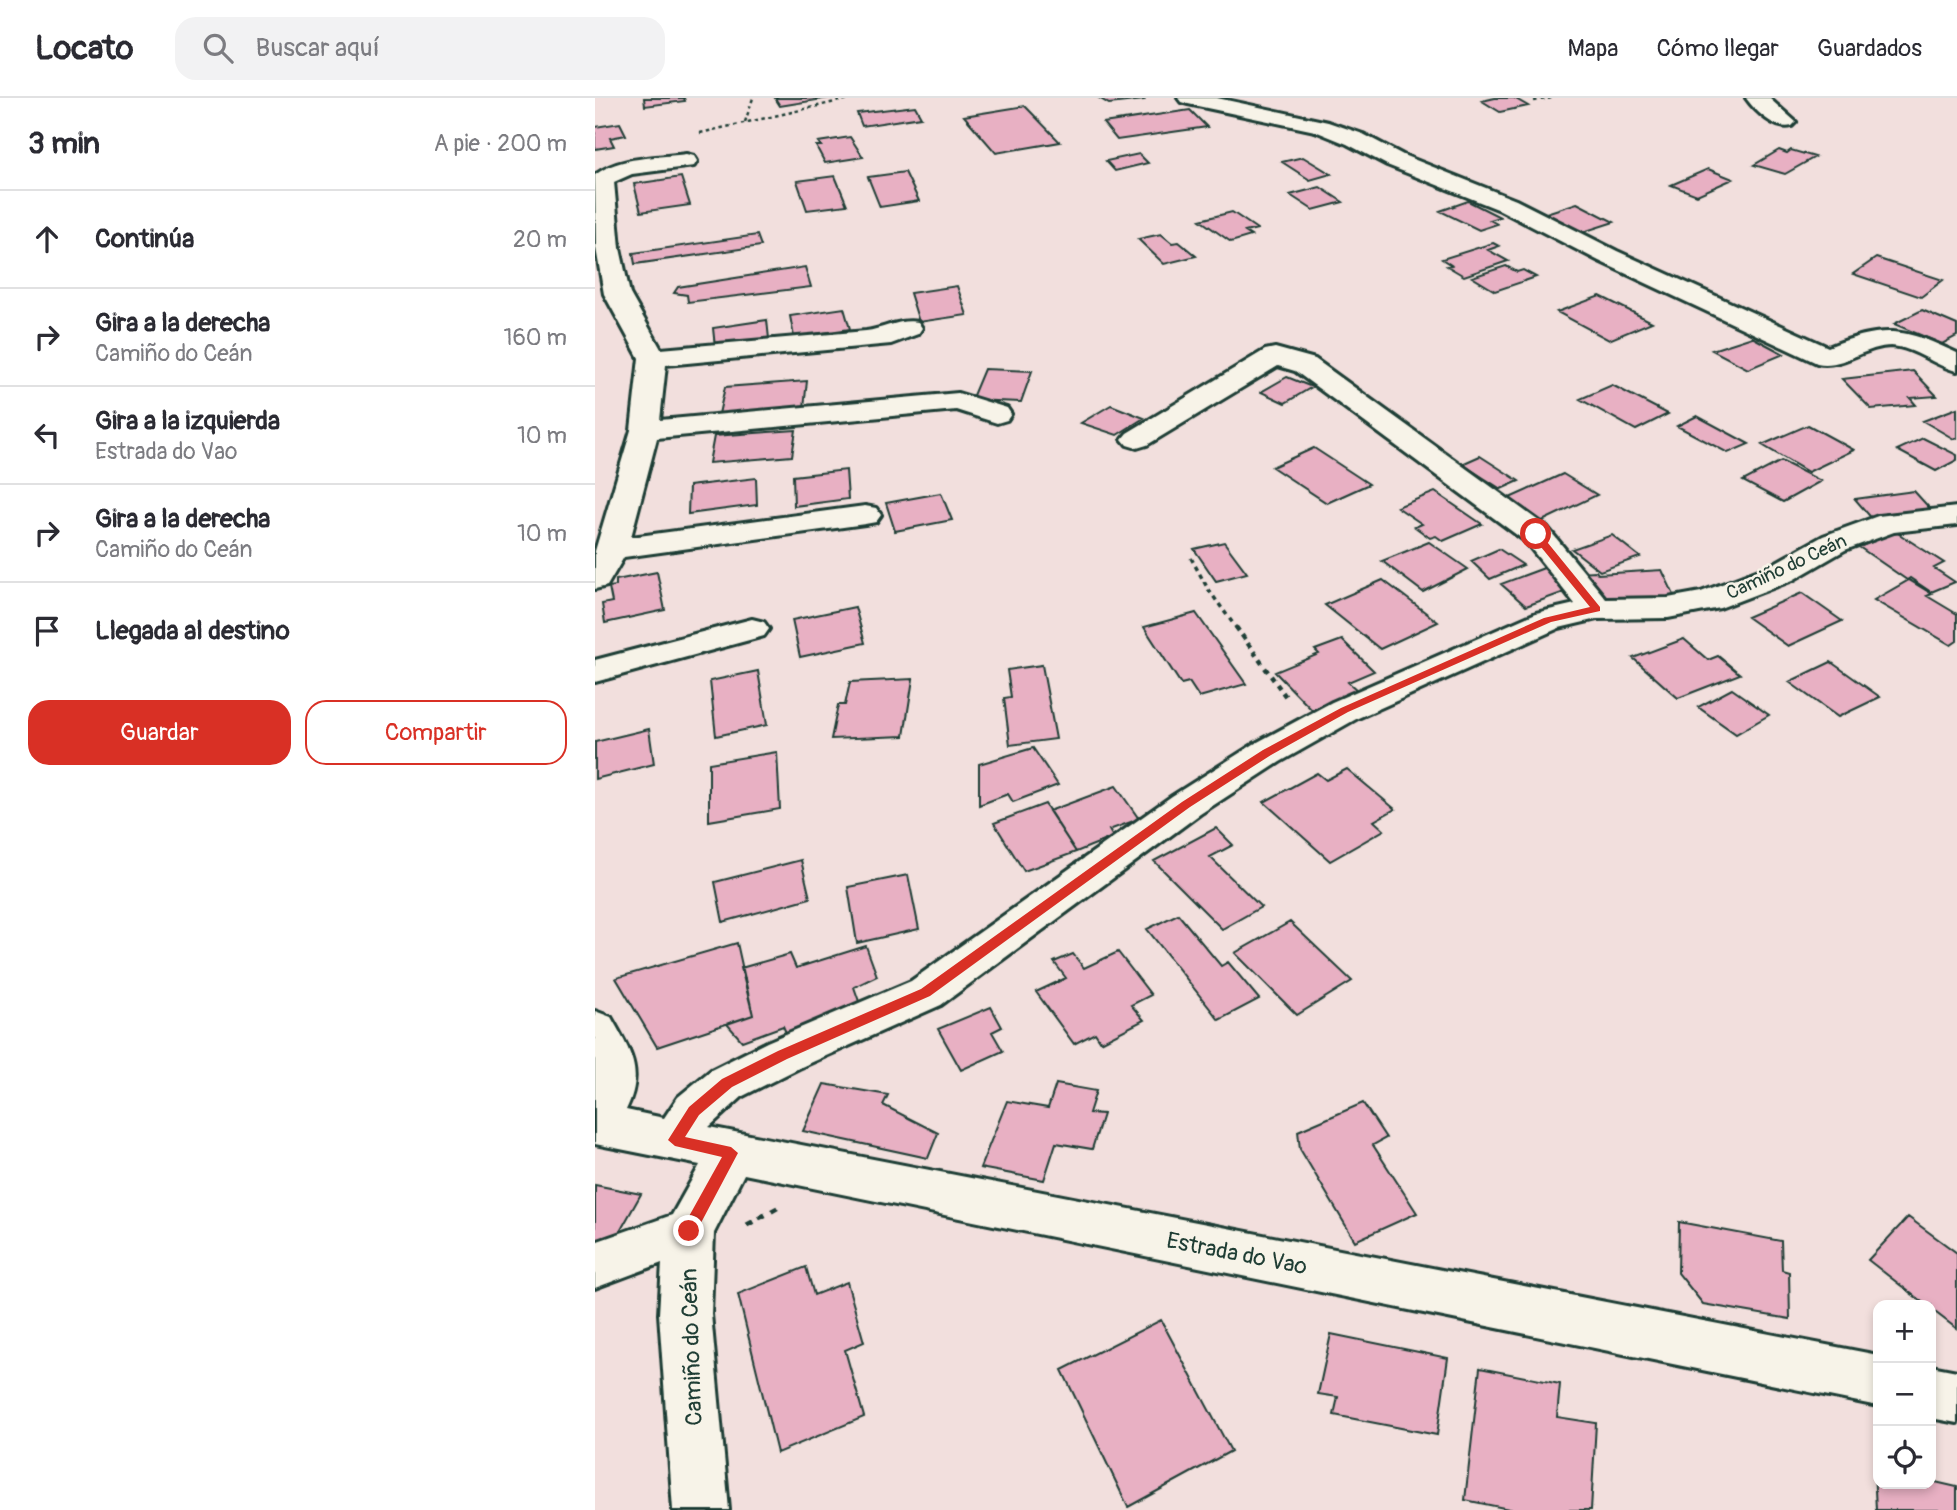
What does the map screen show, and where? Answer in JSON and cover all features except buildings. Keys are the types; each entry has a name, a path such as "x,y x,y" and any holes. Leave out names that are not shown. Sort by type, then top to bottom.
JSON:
{"street":[{"path":"1188,98 1321,126 1346,135 1395,160 1508,205 1608,256 1827,356 1875,337 1896,337 1918,344 1957,363"},
{"path":"1756,98 1785,122"},
{"path":"595,579 612,549 645,429 653,358 617,294 608,248 603,180 608,174 621,170 686,161"},
{"path":"653,358 866,339 891,336 909,328"},
{"path":"1137,439 1275,356 1305,365 1536,534 1597,609"},
{"path":"645,429 958,401 997,414"},
{"path":"612,549 865,515"},
{"name":"Camiño do Ceán","path":"675,1140 694,1111 727,1083 783,1055 926,993 1186,804 1345,710 1548,620 1597,609 1668,608 1708,601 1781,573 1834,542 1889,523 1957,516"},
{"path":"595,671 752,629"},
{"path":"595,1028 609,1055 614,1077 613,1096 595,1124"},
{"name":"Estrada do Vao","path":"595,1124 1873,1380"},
{"name":"Camiño do Ceán","path":"701,1510 685,1314 689,1231 731,1153"},
{"path":"595,1265 689,1231"},
{"path":"1936,1393 1957,1397"}],"path":[{"path":"745,122 753,98"},
{"path":"686,161 670,140 853,98"},
{"path":"1534,102 1552,98"},
{"path":"1191,558 1208,589 1309,729"},
{"path":"742,1228 778,1207 788,1207"}],"route":[{"path":"689,1231 731,1153 675,1140 694,1111 727,1083 783,1055 926,993 1186,804 1267,753 1345,710 1548,620 1597,609 1536,534"}]}
